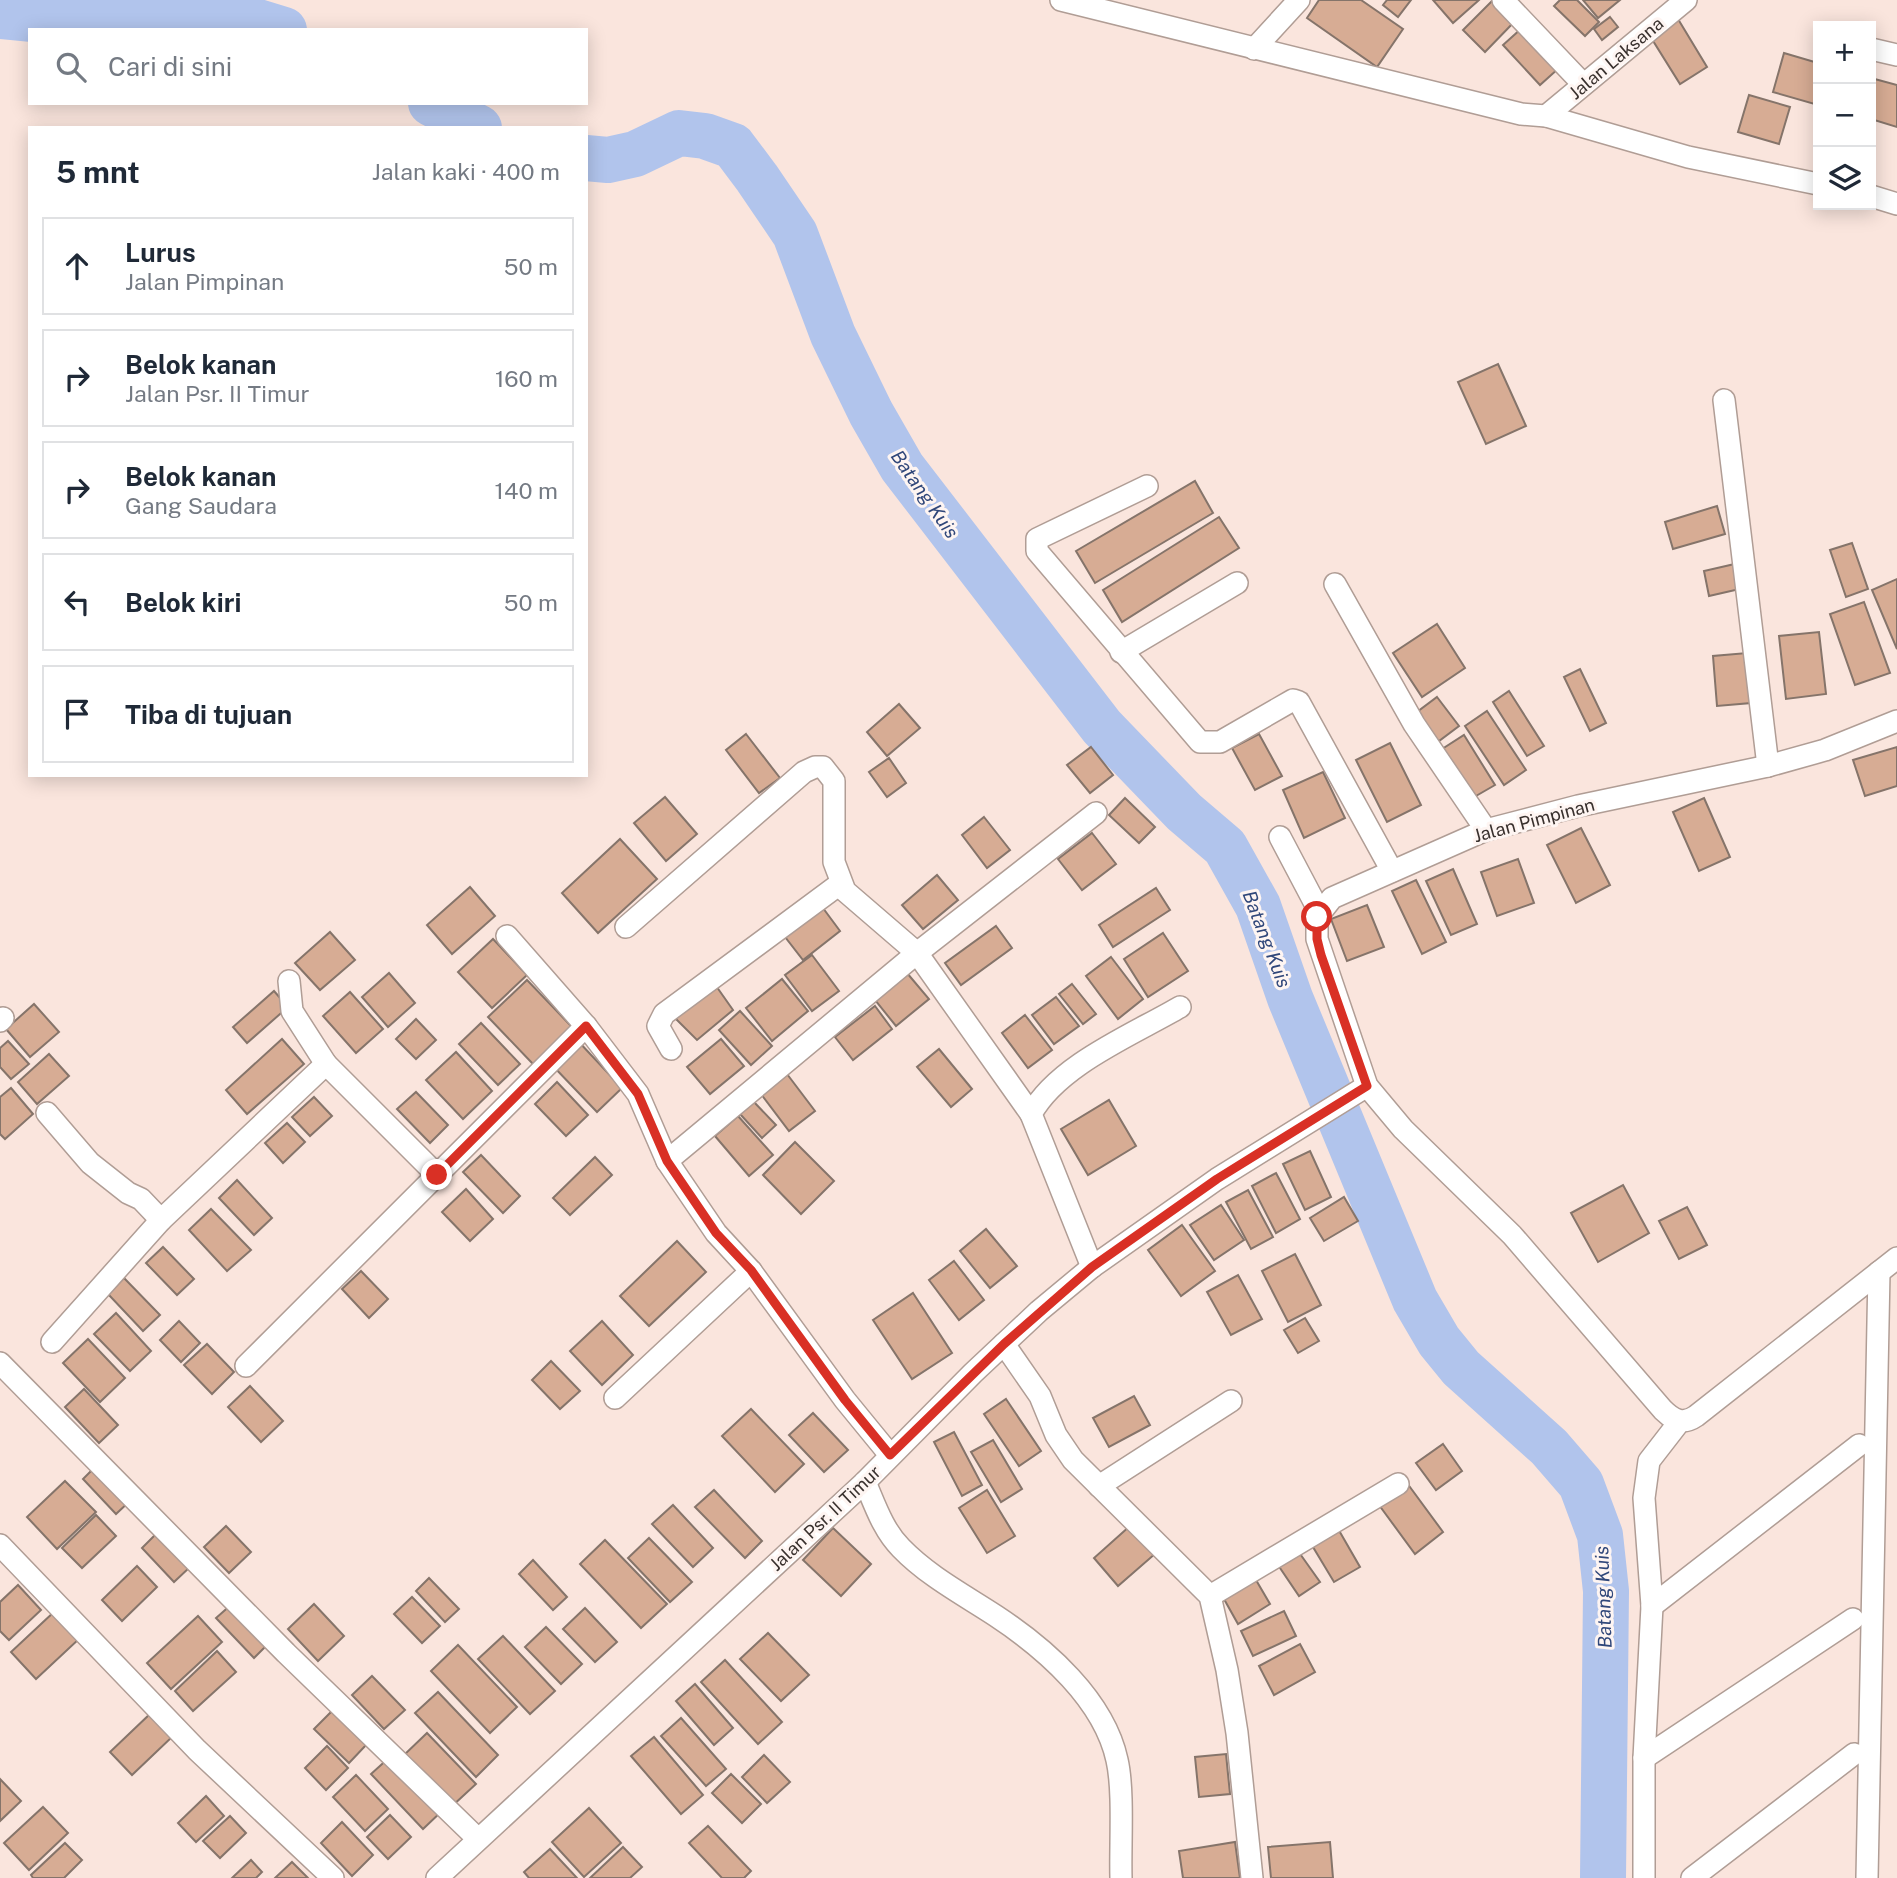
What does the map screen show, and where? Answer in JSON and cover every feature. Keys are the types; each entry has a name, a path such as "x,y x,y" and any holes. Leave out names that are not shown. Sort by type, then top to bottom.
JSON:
{"street":[{"path":"1061,0 1471,103 1546,116 1688,157 1813,183"},
{"path":"1254,49 1300,0"},
{"path":"1503,0 1583,84"},
{"name":"Jalan Laksana","path":"1546,116 1686,0"},
{"path":"1876,50 1897,55"},
{"path":"1876,198 1897,204"},
{"path":"1724,400 1768,766"},
{"path":"1147,486 1037,539 1037,551 1182,724 1203,744 1220,742 1293,700 1299,702 1392,871"},
{"path":"1121,652 1237,583"},
{"path":"1335,584 1414,724 1486,830"},
{"name":"Jalan Pimpinan","path":"1319,912 1332,898 1486,830 1578,806 1768,766 1825,750 1897,720"},
{"path":"626,927 804,772 815,767 823,768 834,780 834,862 845,891 917,953 1031,1114 1092,1267"},
{"path":"667,1161 917,953 1096,813"},
{"path":"1280,837 1319,912 1317,939 1362,1088 1512,1234 1663,1410 1680,1421"},
{"path":"671,1049 658,1026 664,1014 841,883"},
{"path":"506,936 586,1026 638,1094 667,1161 716,1233 751,1270 845,1400 890,1455"},
{"path":"289,981 292,1011 326,1063 343,1084 437,1175"},
{"path":"1031,1114 1038,1100 1068,1073 1180,1007"},
{"path":"246,1366 586,1026"},
{"path":"52,1342 161,1220 326,1063"},
{"name":"Jalan Psr. II Timur","path":"437,1878 865,1482 1004,1344 1092,1267 1306,1122 1362,1088"},
{"path":"47,1113 90,1163 118,1186 141,1199 161,1220"},
{"path":"1644,1878 1644,1758 1652,1606 1644,1498 1649,1461 1680,1421 1696,1416 1897,1258"},
{"path":"615,1398 751,1270"},
{"path":"1867,1878 1879,1272"},
{"path":"1004,1344 1040,1396 1063,1447 1210,1596 1233,1708 1252,1878"},
{"path":"0,1363 286,1653 478,1839"},
{"path":"1099,1486 1231,1401"},
{"path":"1652,1606 1859,1445"},
{"path":"865,1482 887,1531 900,1547 940,1580 1032,1643 1089,1700 1104,1723 1118,1762 1121,1878"},
{"path":"1210,1596 1398,1484"},
{"path":"0,1545 197,1750 333,1878"},
{"path":"1644,1758 1853,1619"},
{"path":"1692,1878 1854,1754"}],"building":[{"path":"1319,0 1361,0 1403,29 1377,67 1307,18"},
{"path":"1387,0 1411,0 1398,17 1383,5"},
{"path":"1433,0 1479,0 1453,23"},
{"path":"1493,0 1516,20 1485,52 1463,30"},
{"path":"1560,0 1577,0 1599,22 1585,36 1554,6"},
{"path":"1583,0 1620,0 1598,18"},
{"path":"1610,17 1618,27 1602,40 1594,29"},
{"path":"1678,19 1707,67 1680,84 1650,36"},
{"path":"1522,28 1559,68 1540,85 1503,45"},
{"path":"1784,53 1813,62 1813,104 1773,92"},
{"path":"1876,79 1897,85 1897,127 1876,121"},
{"path":"1749,95 1790,107 1779,144 1738,132"},
{"path":"1498,364 1526,426 1486,444 1458,382"},
{"path":"1195,481 1213,513 1095,583 1076,551"},
{"path":"1717,506 1725,534 1673,549 1665,522"},
{"path":"1219,517 1239,548 1122,622 1103,590"},
{"path":"1852,543 1868,589 1846,597 1830,550"},
{"path":"1739,563 1744,588 1709,596 1704,571"},
{"path":"1897,579 1897,649 1872,590"},
{"path":"1864,602 1890,673 1855,685 1830,614"},
{"path":"1437,624 1465,668 1422,697 1393,653"},
{"path":"1819,632 1826,694 1786,699 1779,636"},
{"path":"1747,653 1751,703 1717,706 1713,656"},
{"path":"1580,669 1606,723 1590,731 1564,677"},
{"path":"1509,691 1544,746 1527,756 1493,702"},
{"path":"1437,697 1459,726 1435,744 1413,715"},
{"path":"899,704 920,728 887,756 867,732"},
{"path":"1487,711 1526,770 1504,785 1465,726"},
{"path":"746,734 780,778 759,793 726,750"},
{"path":"1259,734 1282,776 1255,790 1232,748"},
{"path":"1464,735 1495,785 1469,800 1439,751"},
{"path":"1390,743 1421,805 1387,822 1356,760"},
{"path":"1091,747 1113,775 1090,793 1067,765"},
{"path":"1897,747 1897,786 1865,796 1853,760"},
{"path":"889,758 906,783 887,797 869,772"},
{"path":"1323,772 1345,818 1304,838 1283,790"},
{"path":"665,797 697,834 666,861 634,823"},
{"path":"1125,798 1155,827 1139,843 1109,815"},
{"path":"1704,798 1730,857 1699,871 1673,812"},
{"path":"984,817 1010,850 987,868 962,835"},
{"path":"1581,828 1610,885 1576,903 1547,845"},
{"path":"1092,833 1116,864 1082,890 1058,859"},
{"path":"620,839 657,879 598,933 562,893"},
{"path":"1518,859 1534,903 1497,916 1481,872"},
{"path":"1453,869 1477,924 1451,935 1426,881"},
{"path":"937,875 958,900 923,929 902,905"},
{"path":"1416,880 1446,942 1422,954 1392,891"},
{"path":"470,887 495,916 452,954 427,925"},
{"path":"1156,888 1170,910 1113,947 1099,925"},
{"path":"820,904 840,931 803,960 782,933"},
{"path":"1367,905 1384,947 1347,961 1331,919"},
{"path":"996,926 1012,948 961,985 945,963"},
{"path":"330,932 355,960 320,990 295,963"},
{"path":"1163,933 1188,971 1148,997 1124,959"},
{"path":"493,939 527,975 492,1008 458,972"},
{"path":"812,955 839,991 812,1011 785,975"},
{"path":"1111,957 1143,999 1118,1019 1086,976"},
{"path":"389,973 415,1003 388,1027 362,997"},
{"path":"907,973 929,999 896,1026 875,1000"},
{"path":"782,979 808,1011 772,1041 746,1008"},
{"path":"527,980 572,1027 533,1064 488,1017"},
{"path":"714,983 733,1010 697,1040 675,1018"},
{"path":"1072,984 1096,1014 1083,1024 1059,994"},
{"path":"274,991 288,1007 247,1043 233,1027"},
{"path":"350,992 383,1029 356,1053 323,1016"},
{"path":"1056,997 1079,1026 1054,1044 1032,1015"},
{"path":"34,1004 59,1032 30,1057 6,1029"},
{"path":"875,1006 892,1029 853,1060 835,1037"},
{"path":"740,1011 772,1046 751,1065 719,1030"},
{"path":"1025,1015 1052,1050 1028,1068 1002,1033"},
{"path":"416,1019 436,1040 416,1059 396,1039"},
{"path":"481,1023 520,1064 498,1085 459,1044"},
{"path":"282,1039 304,1064 247,1114 226,1090"},
{"path":"721,1039 744,1066 710,1094 687,1067"},
{"path":"8,1041 29,1064 11,1079 0,1067 0,1048"},
{"path":"578,1041 622,1088 597,1112 552,1065"},
{"path":"939,1049 972,1089 951,1107 917,1067"},
{"path":"456,1052 492,1091 463,1119 426,1080"},
{"path":"49,1054 69,1076 37,1104 18,1082"},
{"path":"787,1074 815,1111 789,1131 761,1094"},
{"path":"557,1082 588,1115 566,1136 535,1104"},
{"path":"11,1088 33,1114 5,1139 0,1134 0,1097"},
{"path":"416,1092 448,1125 430,1143 397,1109"},
{"path":"314,1097 332,1116 310,1136 292,1117"},
{"path":"1109,1100 1136,1146 1088,1175 1061,1129"},
{"path":"753,1101 776,1125 762,1138 740,1114"},
{"path":"738,1116 773,1155 749,1176 715,1136"},
{"path":"287,1123 305,1142 283,1163 265,1143"},
{"path":"795,1142 834,1181 801,1214 763,1175"},
{"path":"1310,1151 1331,1197 1305,1210 1283,1164"},
{"path":"481,1155 520,1196 503,1213 463,1172"},
{"path":"595,1157 612,1175 570,1215 553,1198"},
{"path":"1276,1173 1300,1219 1276,1233 1252,1186"},
{"path":"237,1180 272,1218 254,1235 219,1198"},
{"path":"1623,1185 1649,1233 1598,1262 1571,1213"},
{"path":"466,1189 493,1219 470,1241 442,1212"},
{"path":"1248,1190 1273,1237 1251,1249 1226,1202"},
{"path":"1344,1197 1358,1221 1324,1241 1310,1218"},
{"path":"1221,1205 1244,1240 1214,1260 1190,1225"},
{"path":"1687,1207 1707,1245 1679,1259 1659,1221"},
{"path":"211,1209 251,1250 227,1271 189,1230"},
{"path":"1182,1225 1215,1271 1181,1296 1148,1250"},
{"path":"986,1229 1017,1266 990,1288 960,1251"},
{"path":"677,1241 706,1272 649,1326 620,1296"},
{"path":"163,1247 194,1279 177,1295 146,1263"},
{"path":"1295,1254 1321,1305 1288,1322 1262,1271"},
{"path":"954,1261 984,1300 959,1320 929,1280"},
{"path":"361,1271 388,1299 369,1318 342,1289"},
{"path":"1238,1275 1262,1319 1231,1335 1207,1292"},
{"path":"124,1278 160,1315 143,1331 108,1294"},
{"path":"913,1293 952,1353 912,1379 873,1320"},
{"path":"116,1313 151,1351 130,1371 94,1334"},
{"path":"1305,1318 1319,1341 1298,1353 1284,1330"},
{"path":"179,1321 200,1343 181,1362 160,1340"},
{"path":"602,1321 633,1355 602,1385 570,1351"},
{"path":"88,1339 125,1378 100,1402 63,1363"},
{"path":"207,1344 234,1372 212,1394 184,1365"},
{"path":"551,1361 580,1391 560,1409 532,1380"},
{"path":"250,1386 283,1421 261,1442 228,1407"},
{"path":"84,1389 118,1425 99,1443 65,1407"},
{"path":"1134,1396 1150,1425 1109,1447 1093,1418"},
{"path":"1006,1399 1041,1451 1019,1466 984,1414"},
{"path":"751,1409 804,1464 775,1492 722,1436"},
{"path":"813,1413 848,1450 824,1472 789,1435"},
{"path":"954,1432 982,1485 962,1496 934,1442"},
{"path":"993,1440 1022,1489 1001,1502 971,1452"},
{"path":"1443,1444 1462,1471 1436,1490 1416,1463"},
{"path":"97,1465 131,1500 116,1514 83,1479"},
{"path":"65,1481 96,1512 57,1549 27,1517"},
{"path":"1407,1483 1443,1532 1415,1554 1379,1505"},
{"path":"714,1490 762,1541 745,1558 695,1507"},
{"path":"987,1490 1015,1536 987,1553 959,1508"},
{"path":"673,1505 713,1548 693,1567 652,1524"},
{"path":"96,1515 116,1536 82,1568 62,1548"},
{"path":"1131,1525 1156,1553 1118,1586 1094,1558"},
{"path":"226,1526 251,1552 229,1573 204,1547"},
{"path":"1337,1527 1360,1567 1334,1582 1310,1542"},
{"path":"833,1528 871,1564 841,1596 803,1560"},
{"path":"158,1532 190,1567 174,1582 142,1548"},
{"path":"649,1538 692,1582 670,1602 628,1558"},
{"path":"605,1540 667,1604 641,1628 580,1564"},
{"path":"1298,1551 1320,1582 1299,1596 1278,1565"},
{"path":"533,1560 567,1597 553,1610 519,1574"},
{"path":"137,1566 157,1587 122,1621 102,1600"},
{"path":"429,1578 459,1609 445,1622 416,1591"},
{"path":"1256,1580 1270,1604 1238,1624 1224,1599"},
{"path":"18,1585 41,1610 9,1640 0,1631 0,1602"},
{"path":"412,1597 440,1626 422,1643 394,1614"},
{"path":"232,1604 269,1643 254,1658 216,1618"},
{"path":"314,1604 344,1636 318,1661 288,1629"},
{"path":"585,1608 617,1642 595,1662 563,1629"},
{"path":"55,1611 80,1638 36,1679 11,1652"},
{"path":"1284,1611 1296,1636 1253,1656 1241,1631"},
{"path":"198,1616 222,1642 171,1689 147,1663"},
{"path":"546,1627 582,1664 561,1684 525,1647"},
{"path":"768,1633 809,1675 781,1701 740,1659"},
{"path":"503,1636 555,1691 530,1714 478,1659"},
{"path":"1300,1644 1315,1672 1274,1695 1259,1666"},
{"path":"458,1645 517,1707 490,1733 431,1671"},
{"path":"217,1651 236,1672 193,1711 175,1691"},
{"path":"725,1660 782,1722 758,1744 701,1682"},
{"path":"372,1676 405,1710 384,1729 352,1695"},
{"path":"695,1684 733,1728 714,1745 676,1701"},
{"path":"438,1692 498,1755 476,1777 415,1713"},
{"path":"332,1711 367,1744 349,1763 314,1729"},
{"path":"151,1713 173,1736 132,1775 110,1752"},
{"path":"681,1718 726,1769 706,1786 661,1736"},
{"path":"427,1733 476,1784 451,1807 403,1756"},
{"path":"654,1737 703,1795 681,1814 631,1756"},
{"path":"327,1746 348,1768 326,1790 305,1768"},
{"path":"1226,1754 1230,1794 1199,1797 1195,1757"},
{"path":"764,1755 790,1782 767,1803 742,1777"},
{"path":"391,1756 443,1810 423,1829 371,1774"},
{"path":"731,1774 761,1804 742,1823 712,1793"},
{"path":"356,1775 388,1809 365,1831 333,1797"},
{"path":"0,1779 21,1801 0,1821"},
{"path":"206,1796 224,1816 196,1842 178,1823"},
{"path":"43,1807 68,1833 29,1870 4,1843"},
{"path":"589,1808 621,1843 584,1877 552,1842"},
{"path":"390,1815 411,1837 388,1859 367,1837"},
{"path":"230,1816 246,1833 220,1858 203,1841"},
{"path":"342,1822 373,1855 352,1876 321,1843"},
{"path":"708,1826 751,1871 744,1878 722,1878 689,1843"},
{"path":"1235,1842 1240,1878 1183,1878 1179,1851"},
{"path":"1330,1842 1333,1878 1271,1878 1268,1847"},
{"path":"65,1843 82,1860 64,1878 33,1878 31,1875"},
{"path":"623,1847 642,1867 630,1878 590,1878"},
{"path":"550,1849 577,1878 529,1878 524,1872"},
{"path":"251,1860 262,1872 256,1878 232,1878"},
{"path":"292,1862 308,1878 275,1878"}],"waterway":[{"name":"Batang Kuis","path":"0,16 53,21 207,11 232,14 278,28"},
{"name":"Batang Kuis","path":"435,105 475,126"},
{"name":"Batang Kuis","path":"588,158 608,160 635,154 679,133 705,136 733,146 795,234 833,335 871,413 902,467 1102,727 1184,812 1225,847 1258,906 1290,998 1415,1300 1439,1341 1461,1368 1549,1447 1581,1484 1600,1535 1606,1591 1603,1878"}],"route":[{"path":"437,1175 586,1026 638,1094 652,1132 667,1161 716,1233 751,1270 845,1400 890,1455 1039,1311 1092,1267 1217,1179 1367,1086 1321,955 1317,939 1317,917"}]}
